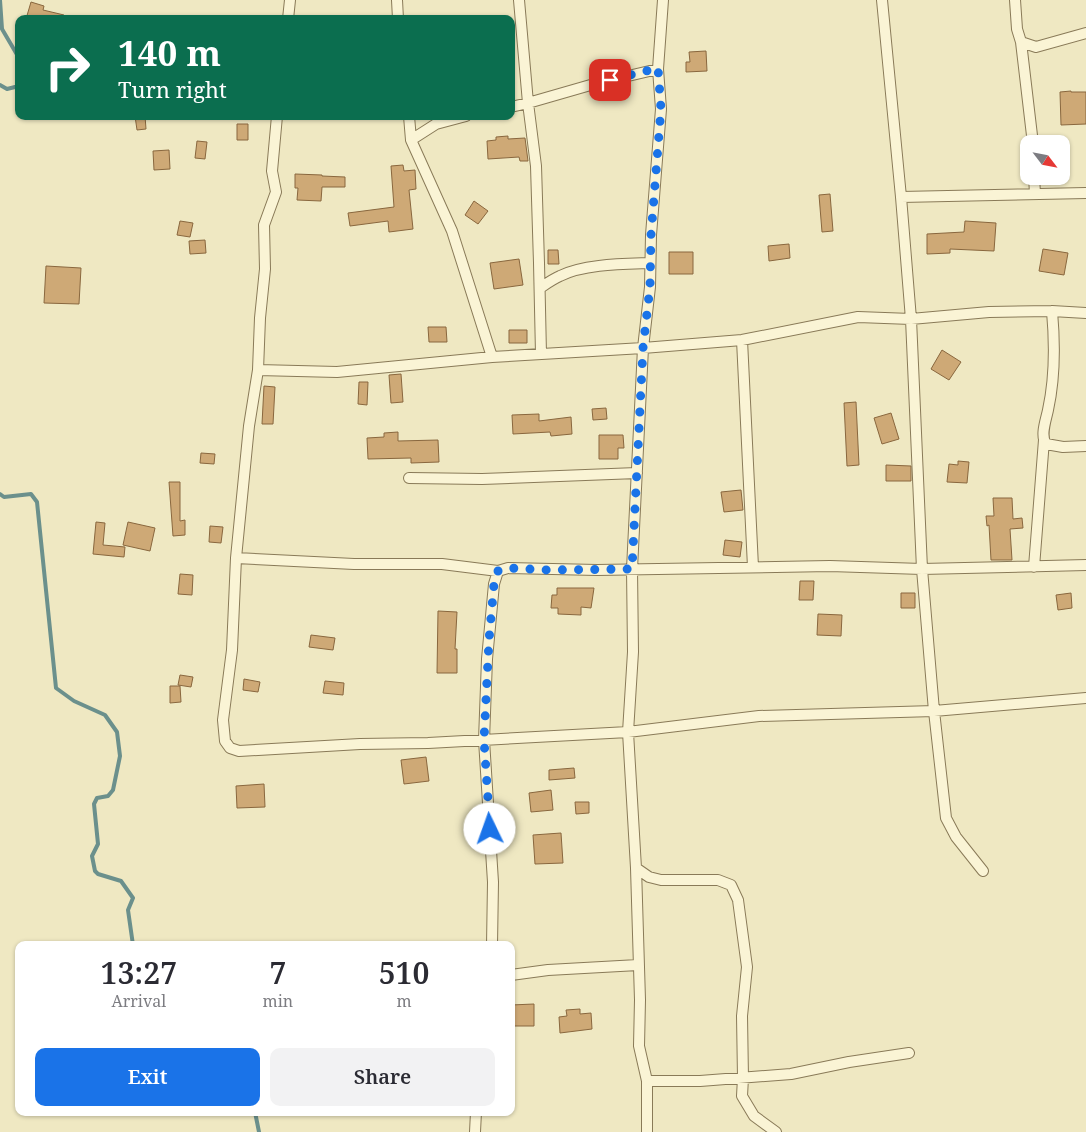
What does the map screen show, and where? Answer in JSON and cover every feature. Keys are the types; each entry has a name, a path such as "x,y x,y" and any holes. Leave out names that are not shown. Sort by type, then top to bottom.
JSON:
{"street":[{"path":"288,15 290,0"},
{"path":"397,0 398,15"},
{"path":"519,0 528,103 536,166 541,354"},
{"path":"648,1132 647,1082 639,1046 640,1000 636,868 628,732 633,652 632,569 643,348 650,287 651,235 661,109 658,68 662,0"},
{"path":"882,0 911,319 922,569 934,711 946,818 956,837 982,871"},
{"path":"1015,0 1017,29 1021,42 1032,135"},
{"path":"1021,42 1036,47 1086,33"},
{"path":"515,106 658,68"},
{"path":"277,120 272,171 276,192 264,225 265,269 260,318 258,370 249,426 236,558 232,650 222,720 225,741 230,748 239,751 628,732 760,716 934,711 1086,698"},
{"path":"409,120 411,140 452,231 492,358"},
{"path":"411,140 436,124 451,120"},
{"path":"1034,185 1035,194"},
{"path":"901,197 1086,193"},
{"path":"540,288 560,275 587,268 617,264 650,263"},
{"path":"258,370 336,372 541,354 742,340 858,317 911,319 989,312 1052,310 1086,313"},
{"path":"1034,567 1045,425 1052,392 1054,339 1052,310"},
{"path":"742,340 753,567"},
{"path":"1044,440 1046,444 1063,447 1086,446"},
{"path":"410,478 482,479 637,472"},
{"path":"236,558 354,564 442,564 498,571 508,568 548,570 830,566 922,569 1086,565"},
{"path":"492,941 493,882 484,740 489,640 494,584 498,571"},
{"path":"636,868 649,877 661,880 718,880 731,885 738,900 746,967 742,1016 742,1096 754,1116 776,1132"},
{"path":"515,974 548,970 638,965"},
{"path":"647,1082 700,1081 791,1074 849,1062 909,1053"},
{"path":"476,1116 476,1132"}],"building":[{"path":"31,2 44,6 43,10 64,15 27,15"},
{"path":"706,51 707,71 686,72 686,62 690,62 689,52"},
{"path":"1060,92 1086,92 1086,124 1061,125"},
{"path":"136,120 145,120 146,129 137,130"},
{"path":"237,124 248,124 248,140 237,140"},
{"path":"508,136 508,139 525,138 528,161 520,161 519,157 488,159 487,141 496,140 496,137"},
{"path":"197,141 207,142 205,159 195,158"},
{"path":"169,150 170,169 154,170 153,151"},
{"path":"403,165 404,171 415,170 416,189 409,190 413,229 389,232 388,221 350,226 348,213 394,207 391,166"},
{"path":"295,174 345,177 345,187 322,187 321,201 297,200 298,188 295,188"},
{"path":"830,194 833,231 822,232 819,195"},
{"path":"474,201 488,211 478,224 465,215"},
{"path":"180,221 193,223 190,237 177,235"},
{"path":"965,221 996,223 994,251 950,249 950,253 927,254 927,234 964,232"},
{"path":"205,240 206,253 190,254 189,241"},
{"path":"789,244 790,258 769,261 768,246"},
{"path":"1043,249 1068,253 1064,275 1039,271"},
{"path":"548,250 558,250 559,264 548,264"},
{"path":"669,252 693,252 693,274 669,274"},
{"path":"519,259 523,285 494,289 490,263"},
{"path":"46,266 81,268 79,304 44,303"},
{"path":"428,327 446,327 447,342 429,342"},
{"path":"509,330 527,330 527,343 509,343"},
{"path":"942,350 961,362 949,380 931,369"},
{"path":"401,374 403,402 391,403 389,375"},
{"path":"359,382 368,382 367,405 358,404"},
{"path":"264,386 275,387 273,424 262,424"},
{"path":"856,402 859,465 847,466 844,403"},
{"path":"606,408 607,419 593,420 592,409"},
{"path":"891,413 899,439 882,444 874,418"},
{"path":"539,414 539,421 571,417 572,434 551,436 550,432 513,434 512,415"},
{"path":"398,432 398,441 438,440 439,462 411,463 411,458 368,459 367,438 384,437 384,433"},
{"path":"599,435 623,435 624,448 618,448 618,459 599,459"},
{"path":"201,453 215,454 214,464 200,463"},
{"path":"958,461 969,462 967,483 947,482 949,464 958,465"},
{"path":"886,465 911,466 911,481 886,481"},
{"path":"169,482 180,482 180,521 185,520 185,535 173,536"},
{"path":"741,490 743,510 724,512 721,492"},
{"path":"993,498 1012,498 1013,519 1022,518 1023,528 1010,529 1012,560 991,560 989,525 987,526 986,516 994,516"},
{"path":"96,522 105,523 103,545 125,547 124,557 93,554"},
{"path":"128,522 155,528 150,551 123,545"},
{"path":"210,526 223,527 221,543 209,542"},
{"path":"725,540 742,542 740,557 723,555"},
{"path":"180,574 193,575 192,595 178,594"},
{"path":"800,581 814,581 813,600 799,600"},
{"path":"557,588 594,588 591,608 581,607 581,615 558,614 558,608 551,608 552,595 557,595"},
{"path":"901,593 915,593 915,608 901,608"},
{"path":"1071,593 1072,608 1058,610 1056,595"},
{"path":"438,611 457,612 455,649 457,649 457,673 437,673"},
{"path":"818,614 842,615 841,636 817,635"},
{"path":"311,635 335,638 333,650 309,647"},
{"path":"180,675 193,677 191,687 178,685"},
{"path":"244,679 260,682 258,692 243,690"},
{"path":"325,681 344,683 343,695 323,693"},
{"path":"170,686 180,686 181,702 170,703"},
{"path":"426,757 429,781 404,784 401,760"},
{"path":"574,768 575,778 549,780 549,770"},
{"path":"264,784 265,807 237,808 236,786"},
{"path":"551,790 553,810 531,812 529,793"},
{"path":"575,802 589,802 589,813 576,814"},
{"path":"561,833 563,863 535,864 533,835"},
{"path":"534,1004 534,1026 515,1026 515,1005"},
{"path":"580,1009 580,1014 591,1013 592,1029 560,1033 559,1017 567,1016 566,1010"}],"waterway":[{"path":"0,0 2,29 15,51"},
{"path":"0,85 7,89 15,87"},
{"path":"0,494 4,497 31,494 37,502 56,688 74,701 105,715 117,732 120,756 113,790 108,796 97,798 94,804 98,844 92,856 95,871 98,874 121,881 133,898 128,910 132,941"},
{"path":"256,1116 259,1132"}],"route":[{"path":"490,829 484,740 489,640 494,584 498,571 508,568 548,570 632,569 643,348 650,287 651,235 661,109 658,68 610,80"}]}
